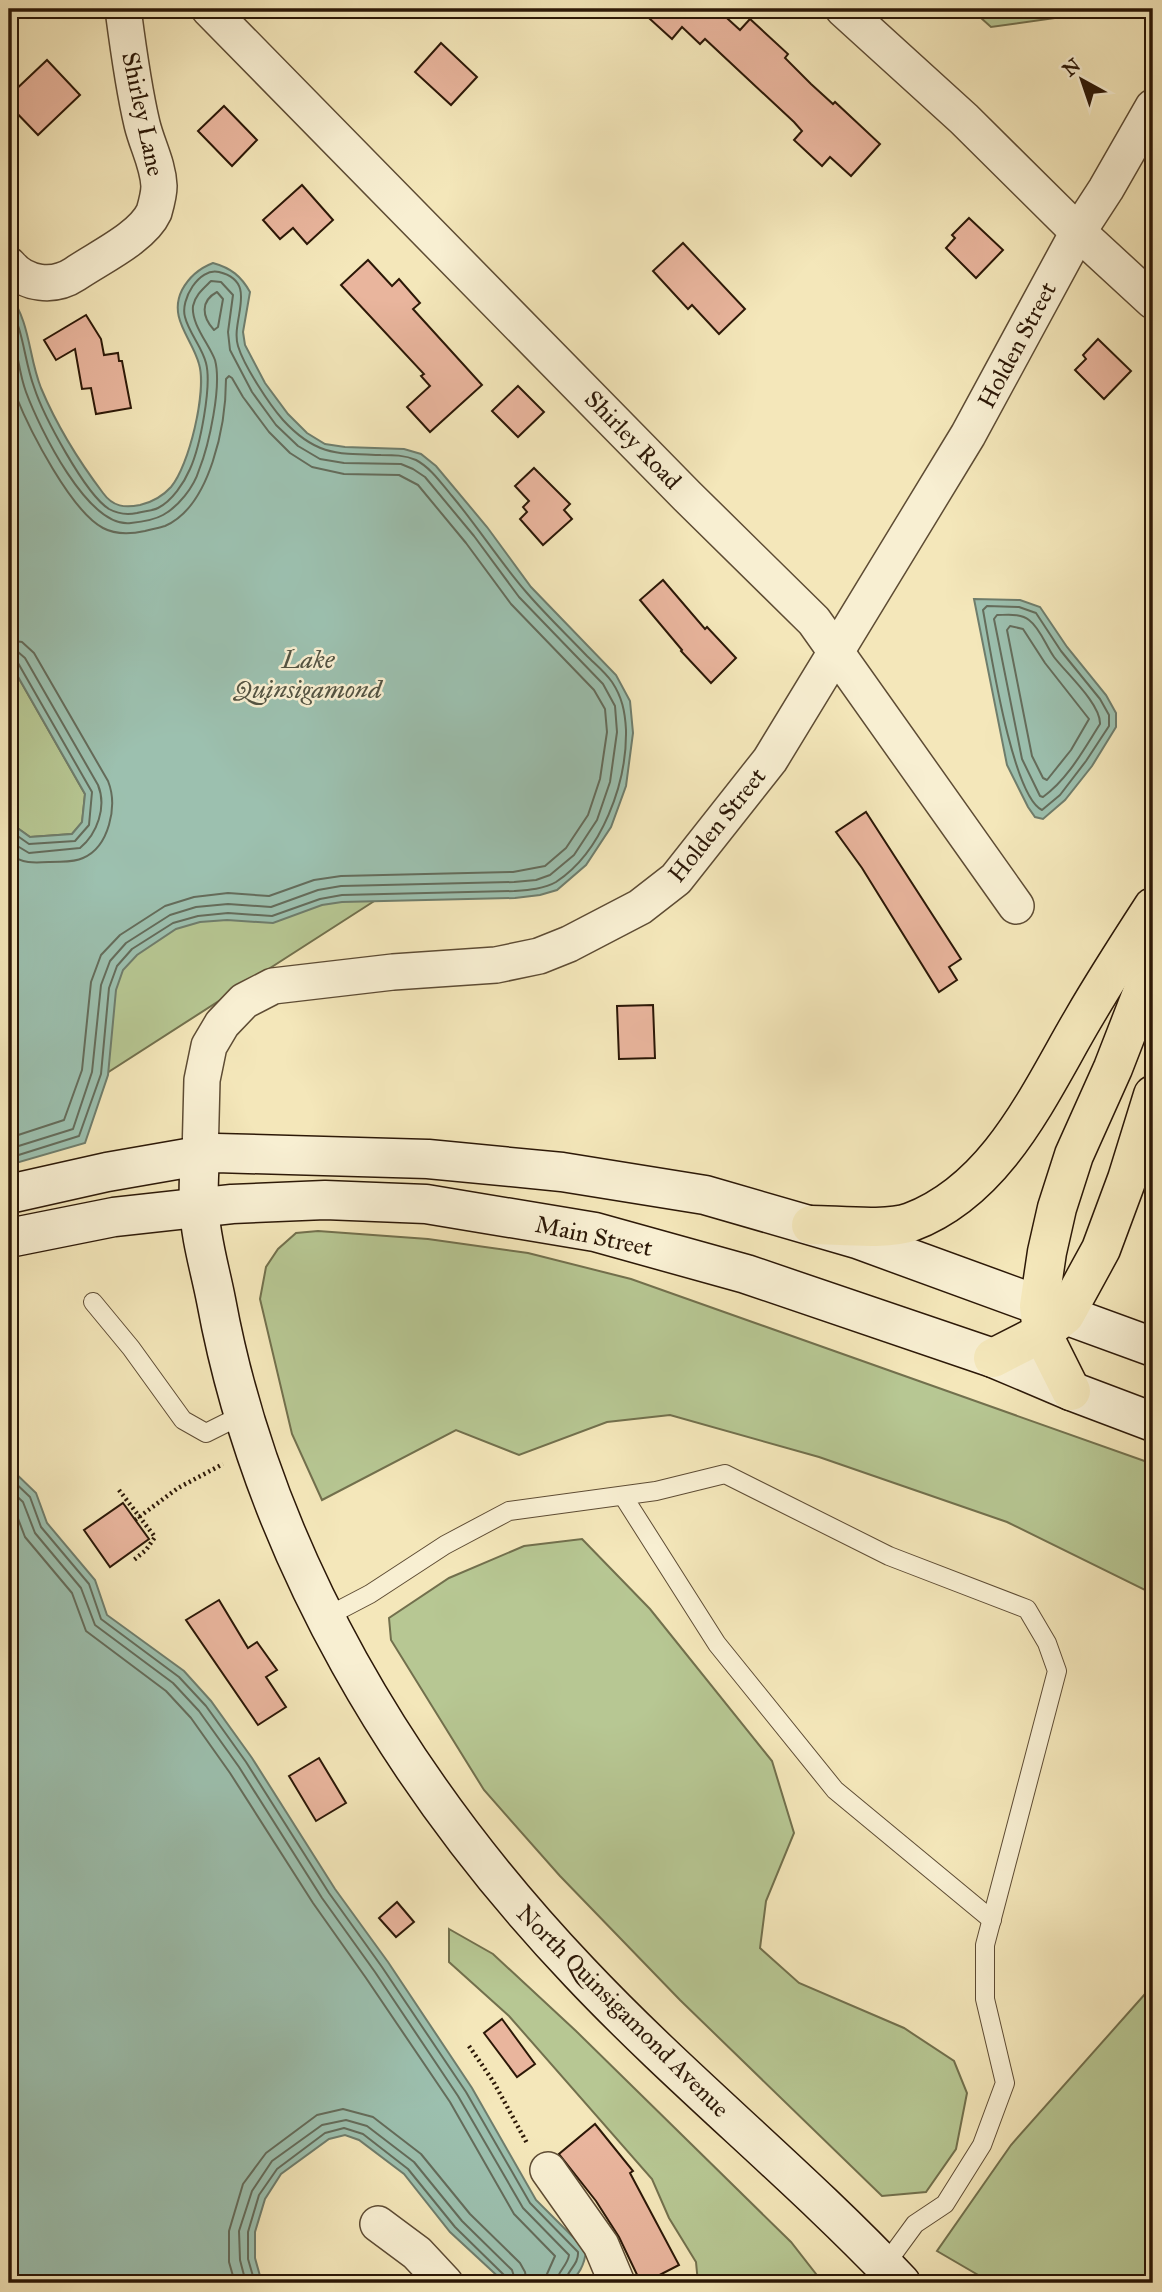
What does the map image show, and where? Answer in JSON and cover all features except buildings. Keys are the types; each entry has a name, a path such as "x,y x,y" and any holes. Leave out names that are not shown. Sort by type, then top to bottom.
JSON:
{"highway":[{"path":"811,1225 893,1226 911,1222 942,1206 980,1176 1006,1146 1153,906"},
{"path":"1071,1391 1049,1318 1047,1252 1073,1155 1113,1068 1153,965"},
{"path":"993,1358 1049,1318 1101,1249 1128,1179 1153,1095"}],"main road":[{"path":"9,1194 107,1172 216,1153 428,1158 562,1172 705,1195 811,1225 857,1239 1049,1318 1153,1347"},
{"name":"North Quinsigamond Avenue","path":"200,1157 199,1207 225,1348 244,1414 292,1549 326,1617 388,1728 460,1833 520,1909 634,2027 893,2274"},
{"name":"Main Street","path":"9,1238 114,1217 199,1207 325,1200 426,1205 595,1232 746,1274 993,1358 1153,1422"}],"street":[{"name":"Shirley Lane","path":"9,265 14,271 41,284 66,280 116,249 153,213 159,188 155,165 142,126 123,9"},
{"name":"Shirley Road","path":"209,9 687,496 814,621 1016,905"},
{"path":"843,9 964,119 1078,232 1153,301"},
{"name":"Holden Street","path":"200,1157 202,1080 209,1046 222,1024 244,1001 273,986 393,972 496,965 538,956 569,944 640,907 677,879 762,771 968,435 1078,232 1153,107"},
{"path":"548,2170 601,2245 617,2283"},
{"path":"378,2224 417,2253 445,2283"}],"lane":[{"path":"93,1302 131,1348 183,1420 206,1433 244,1414"},
{"path":"326,1617 370,1594 445,1545 509,1511 656,1491 725,1474 890,1556 1027,1609 1047,1643 1057,1671 985,1945 985,1999 1005,2083 982,2146 945,2204 915,2224 893,2274"},
{"path":"623,1496 717,1644 835,1790 992,1920"}],"path":[{"path":"137,1518 178,1488 223,1464"},
{"path":"119,1490 137,1518 155,1537 146,1550 134,1560"},
{"path":"469,2046 493,2081 536,2161 548,2170"}],"green space":[{"path":"971,9 1084,9 1084,14 991,27"},
{"path":"9,661 85,794 82,823 72,834 30,837 9,822"},
{"path":"435,862 9,1136 146,921"},
{"path":"318,1231 428,1239 528,1253 631,1279 1153,1464 1153,1594 1007,1522 819,1457 670,1415 607,1422 519,1455 456,1430 322,1500 292,1434 260,1299 266,1267 278,1249 296,1233"},
{"path":"582,1539 650,1609 772,1761 794,1833 766,1901 760,1948 799,1983 904,2028 954,2061 967,2093 956,2149 926,2192 882,2196 680,2000 560,1876 484,1790 391,1640 389,1618 449,1578 524,1546"},
{"path":"449,1929 493,1954 576,2031 791,2242 823,2283 698,2283 696,2262 669,2218 652,2179 509,2016 449,1962"},
{"path":"1153,1985 1153,2283 992,2283 937,2251 1011,2145"}],"water":[{"name":"Lake Quinsigamond","path":"213,263 235,273 250,292 243,332 245,345 265,383 288,414 307,433 325,444 404,449 421,454 436,466 487,527 531,587 616,675 630,701 633,733 626,786 611,827 586,865 557,890 515,898 342,902 322,905 273,923 227,920 200,922 176,929 137,955 123,970 116,990 108,1075 85,1143 9,1165 9,822 30,837 72,834 82,822 85,794 9,661 9,293 21,316 41,388 69,442 107,498 120,505 135,506 153,501 171,487 178,477 190,446 201,392 201,376 196,355 179,319 178,300 191,277"},
{"path":"974,599 1020,600 1040,607 1067,647 1106,695 1116,713 1116,727 1092,766 1065,800 1043,819 1035,817 1028,807 1007,765"},
{"path":"9,1467 36,1493 47,1523 95,1580 107,1615 184,1671 211,1701 252,1758 335,1889 388,1962 472,2088 536,2200 586,2250 580,2270 571,2281 505,2283 450,2232 404,2174 359,2140 345,2135 329,2139 281,2174 265,2199 255,2232 255,2258 262,2283 9,2283"}]}
